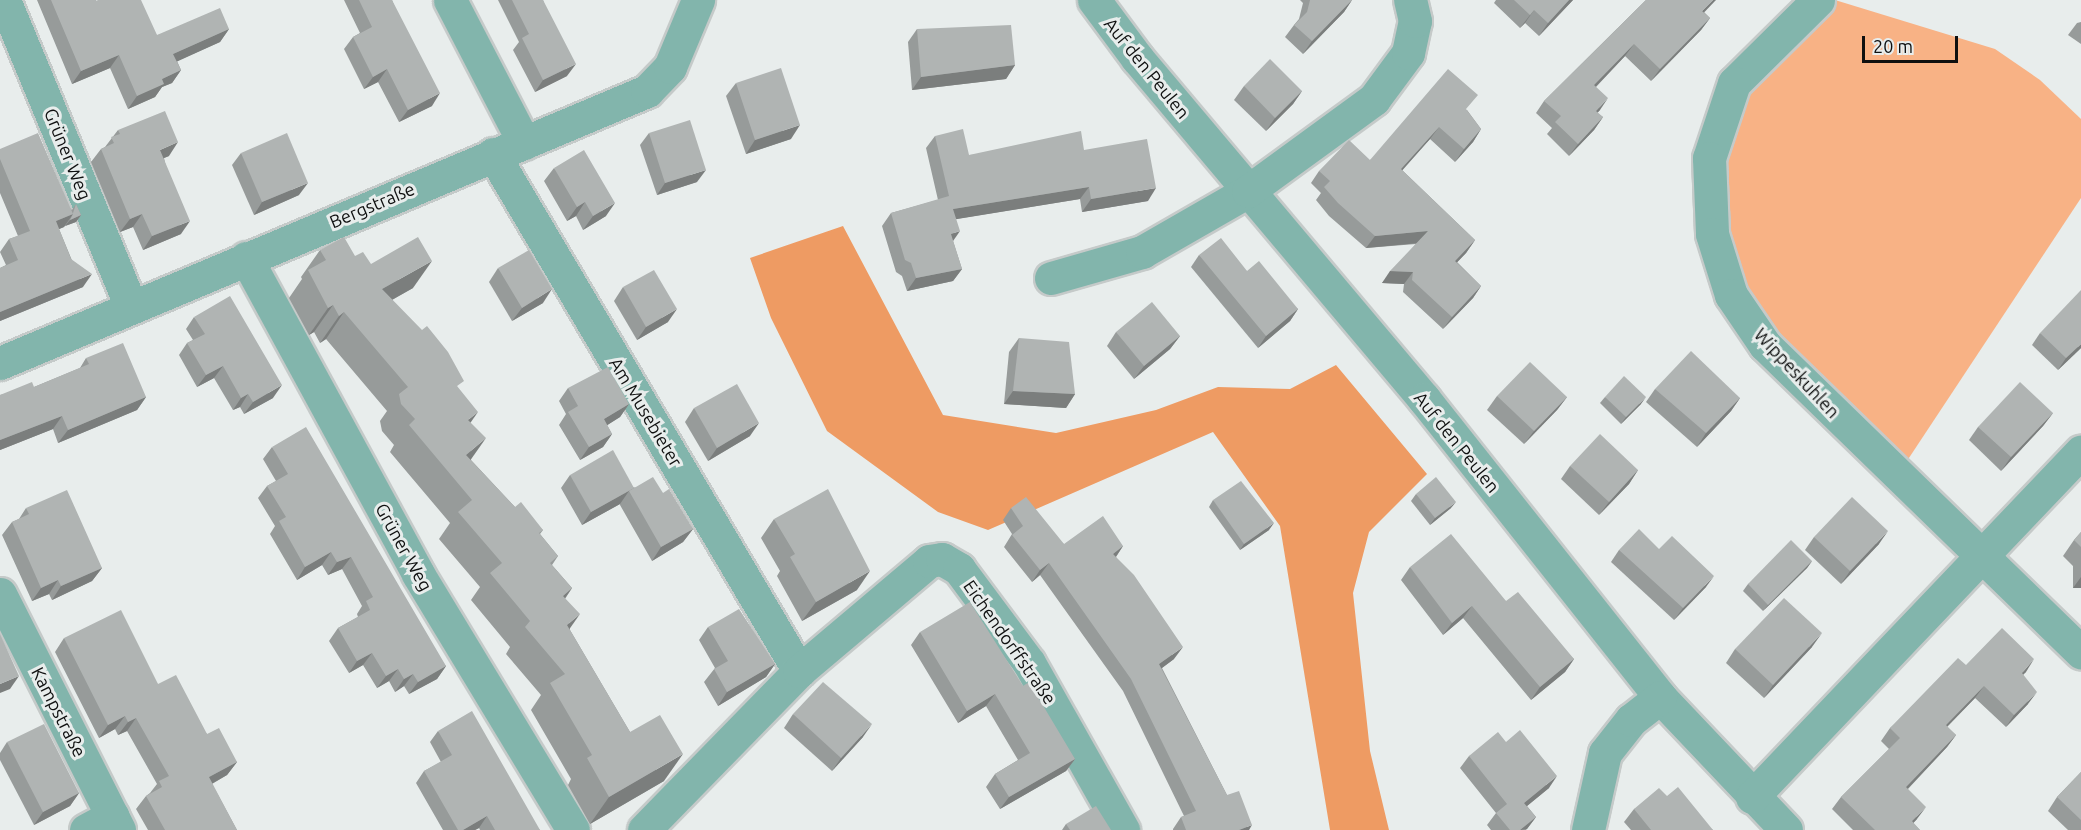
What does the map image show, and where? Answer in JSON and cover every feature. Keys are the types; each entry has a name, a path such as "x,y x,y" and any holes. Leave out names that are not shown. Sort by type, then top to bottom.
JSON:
{"street":[{"name":"Grüner Weg","path":"4,0 131,307"},
{"path":"450,0 524,143"},
{"name":"Bergstraße","path":"0,363 647,91 670,67 698,0"},
{"name":"Auf den Peulen","path":"1094,0 1248,191 1424,399 1660,697 1752,797 1786,830"},
{"path":"1051,278 1142,252 1248,191 1374,99 1408,53 1415,21 1410,0"},
{"name":"Wippeskuhlen","path":"1818,0 1734,83 1708,158 1712,234 1731,295 1765,345 2081,652"},
{"name":"Am Musebieter","path":"493,154 799,671"},
{"name":"Grüner Weg","path":"246,258 418,574 573,830"},
{"path":"1752,797 2081,452"},
{"name":"Eichendorffstraße","path":"644,830 799,671 929,561 942,559 958,568 1029,663 1123,830"},
{"name":"Kampstraße","path":"0,594 105,825"},
{"path":"1588,830 1605,753 1631,720 1660,697"}],"shaded area":[{"path":"1818,0 1835,0 1995,49 2040,80 2081,119 2081,198 1897,476 1765,345 1712,234 1734,83"},
{"path":"843,226 943,415 1056,433 1156,410 1218,387 1290,389 1336,365 1427,474 1369,532 1353,593 1370,751 1389,830 1330,830 1280,526 1213,432 988,530 938,512 827,431 771,318 750,258"}],"building":[{"path":"51,0 141,0 157,35 220,8 229,29 173,54 181,70 162,79 164,84 137,96 119,55 81,71"},
{"path":"359,0 392,0 440,93 408,110 387,69 373,77 353,37 372,27"},
{"path":"512,0 543,0 576,64 543,80 522,38 529,34"},
{"path":"1310,0 1352,0 1312,41 1294,25 1307,12"},
{"path":"1514,0 1569,0 1548,23 1534,10 1530,15"},
{"path":"1646,0 1713,0 1702,11 1710,18 1660,69 1634,44 1594,85 1608,98 1596,111 1603,117 1578,144 1555,122 1561,116 1544,101"},
{"path":"1011,25 1015,65 921,77 917,29"},
{"path":"1270,59 1302,91 1275,118 1244,86"},
{"path":"781,68 800,125 755,140 736,83"},
{"path":"1448,69 1478,95 1466,109 1481,129 1464,149 1439,127 1401,169 1475,240 1455,261 1481,286 1452,317 1412,280 1413,272 1390,271 1428,231 1375,236 1338,203 1324,187 1330,181 1319,171 1349,140 1370,160"},
{"path":"165,111 178,142 160,150 190,221 152,236 142,214 130,219 101,149 114,143 111,137 120,134 118,130"},
{"path":"690,120 706,170 665,183 649,133"},
{"path":"963,129 969,155 1081,131 1084,150 1147,139 1156,188 1091,199 1089,187 953,209 960,231 951,234 962,269 916,278 911,263 905,260 891,213 949,196 935,136"},
{"path":"38,133 73,214 56,221 71,259 92,274 0,312 0,268 18,260 9,239 30,231 0,159 0,149"},
{"path":"287,133 308,183 262,202 241,153"},
{"path":"584,150 615,203 593,216 585,202 577,207 554,168"},
{"path":"76,204 81,215 70,220 73,214"},
{"path":"344,237 355,256 363,252 371,264 418,237 432,261 382,289 422,330 427,326 448,352 464,381 457,386 478,412 468,420 486,438 466,455 515,507 521,502 543,530 539,533 558,556 550,563 572,588 563,596 580,614 567,625 630,732 660,715 683,754 609,797 587,758 592,755 550,683 565,674 525,627 530,621 490,573 502,563 458,512 472,500 409,425 415,419 401,404 399,394 408,387 344,312 339,316 333,305 328,308 308,270 326,260 320,250"},
{"path":"1221,238 1247,271 1259,261 1298,309 1266,336 1199,255"},
{"path":"529,250 552,289 522,308 498,268"},
{"path":"654,270 677,309 646,327 623,287"},
{"path":"2081,290 2081,344 2066,358 2040,333"},
{"path":"230,296 282,385 253,402 248,394 241,398 223,366 206,375 187,343 205,334 194,317"},
{"path":"1152,302 1180,336 1144,366 1116,332"},
{"path":"1019,338 1069,342 1075,394 1013,391"},
{"path":"123,343 146,397 68,430 62,416 0,440 0,395 32,382 34,387 89,364 86,358"},
{"path":"1691,351 1740,398 1706,433 1655,389"},
{"path":"1530,362 1567,397 1534,431 1497,396"},
{"path":"608,367 629,404 604,419 612,434 589,447 568,412 578,406 568,388"},
{"path":"1624,376 1646,397 1626,417 1605,397"},
{"path":"2020,382 2053,413 2011,457 1978,427"},
{"path":"737,384 759,423 717,448 694,408"},
{"path":"306,427 446,666 418,682 413,674 404,679 398,669 386,676 372,653 357,661 338,628 370,610 366,601 373,597 351,557 337,562 331,552 305,567 279,521 286,517 267,486 288,474 272,447"},
{"path":"1600,434 1638,470 1609,502 1570,466"},
{"path":"613,450 634,488 591,512 570,475"},
{"path":"653,477 663,493 669,489 693,529 661,547 629,491"},
{"path":"1436,477 1456,502 1435,518 1416,494"},
{"path":"1241,481 1274,523 1244,544 1213,500"},
{"path":"828,489 870,571 816,602 790,557 795,554 774,519"},
{"path":"67,490 102,568 61,586 58,580 41,588 12,522 29,514 26,508"},
{"path":"1026,497 1064,544 1103,516 1123,546 1113,554 1134,575 1183,647 1159,664 1227,795 1239,791 1252,825 1239,830 1186,830 1181,817 1196,811 1131,679 1049,563 1040,570 1012,535 1023,526 1011,508"},
{"path":"1852,497 1888,531 1850,571 1814,537"},
{"path":"1639,529 1659,549 1672,536 1714,576 1683,608 1619,550"},
{"path":"2081,532 2081,547 2074,540"},
{"path":"1451,534 1506,601 1518,592 1574,659 1540,687 1472,606 1452,623 1410,567"},
{"path":"1791,540 1812,561 1768,605 1748,584"},
{"path":"1784,598 1822,633 1773,685 1735,649"},
{"path":"970,602 1023,686 1029,682 1075,759 1009,797 995,774 1030,753 995,694 967,711 920,632"},
{"path":"739,609 775,664 727,692 714,669 728,661 708,627"},
{"path":"121,610 158,684 176,675 207,734 219,728 237,762 209,777 237,830 165,830 146,796 162,787 159,781 169,776 136,718 128,722 125,716 108,725 64,638"},
{"path":"2002,628 2034,659 2022,673 2037,692 2014,715 1984,686 1946,725 1956,735 1906,787 1926,807 1912,821 1920,830 1875,830 1841,797 1900,738 1890,728 1958,658 1966,665"},
{"path":"0,634 19,676 0,684"},
{"path":"823,682 872,724 841,758 793,714"},
{"path":"472,711 540,830 495,830 487,816 463,830 458,830 424,771 452,755 438,731"},
{"path":"44,724 79,793 43,812 7,742"},
{"path":"1520,730 1557,776 1524,803 1536,817 1520,830 1510,830 1496,813 1507,804 1469,756 1498,732 1506,742"},
{"path":"2081,772 2081,820 2057,797"},
{"path":"1678,787 1713,830 1651,830 1634,809 1659,788 1667,796"},
{"path":"1096,806 1111,830 1070,830 1066,824"}]}
